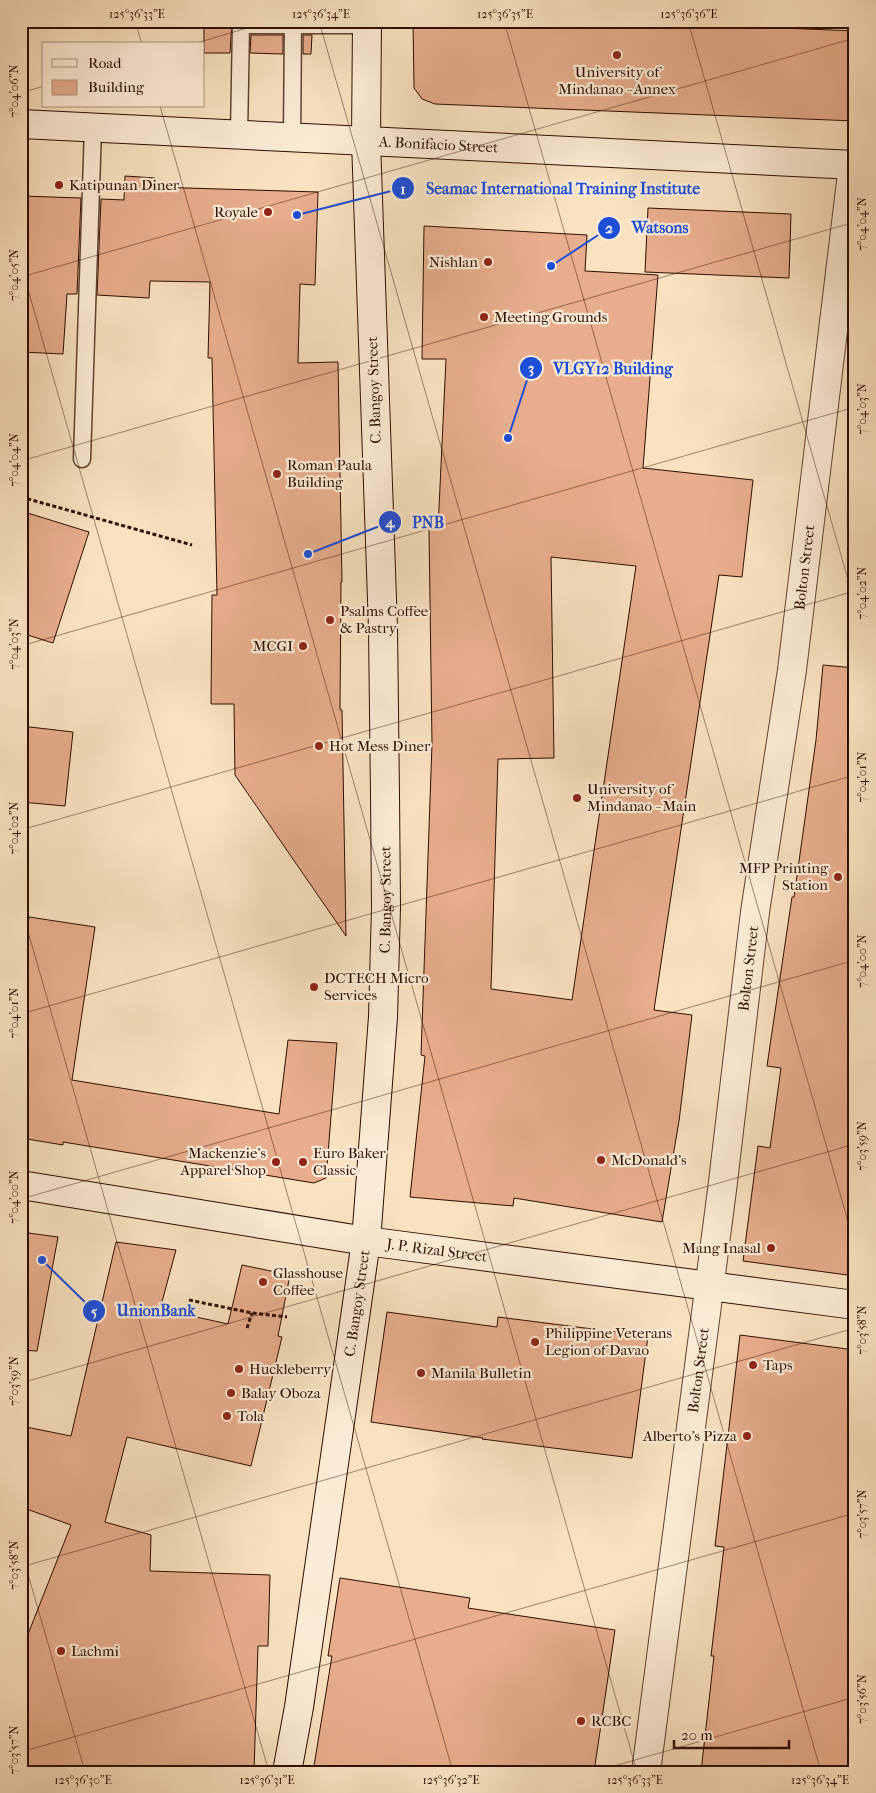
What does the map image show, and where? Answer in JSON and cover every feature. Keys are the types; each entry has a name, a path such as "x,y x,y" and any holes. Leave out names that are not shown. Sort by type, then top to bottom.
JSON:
{"street":[{"name":"C. Bangoy Street","path":"287,1772 300,1697 366,1241 383,1017 386,907 383,628 366,141 366,23"},
{"name":"A. Bonifacio Street","path":"21,124 854,165"},
{"name":"Bolton Street","path":"646,1772 708,1285 722,1190 755,912 792,670 854,165"},
{"name":"J. P. Rizal Street","path":"21,1185 366,1241 855,1305"}],"lane":[{"path":"239,135 242,25 293,26 366,23"},
{"path":"292,138 293,26"},
{"path":"82,458 92,128"}],"path":[{"path":"21,497 192,545"},
{"path":"189,1300 252,1313 286,1317"},
{"path":"247,1328 252,1313"}],"building":[{"path":"204,21 232,21 230,53 205,53"},
{"name":"University of Mindanao - Annex","path":"413,21 614,21 855,31 855,121 435,104 422,99 414,88"},
{"path":"251,35 283,35 283,54 250,53"},
{"path":"303,35 312,35 311,54 303,54"},
{"path":"125,176 155,178 154,187 318,192 315,285 300,284 298,363 338,362 342,582 340,710 342,710 346,936 235,775 234,704 211,704 212,595 217,595 212,358 208,358 210,282 150,281 149,298 97,295 101,199 124,200"},
{"path":"21,196 81,198 77,294 67,294 63,354 21,352"},
{"path":"648,208 791,214 789,278 645,272"},
{"path":"424,226 587,235 585,271 658,275 643,468 753,480 742,577 719,575 654,1010 692,1015 679,1121 662,1222 514,1198 513,1206 410,1197 425,1056 421,1055 432,744 429,529 438,529 446,359 422,359","holes":["551,557 636,566 572,1000 491,989 498,759 554,758"]},
{"path":"21,511 89,532 53,643 21,633"},
{"path":"823,665 855,668 855,943 850,977 855,978 855,1276 743,1261 758,1146 770,1148 781,1068 767,1066 792,897 794,897 816,740"},
{"path":"21,726 73,732 65,806 21,802"},
{"path":"29,917 95,927 72,1080 279,1114 288,1040 337,1043 326,1178 314,1183 63,1142 63,1145 21,1138 21,934 27,935"},
{"path":"21,1232 58,1237 37,1351 21,1350"},
{"path":"116,1242 176,1250 160,1309 228,1324 242,1265 290,1275 278,1336 282,1337 251,1466 127,1437 105,1522 151,1535 150,1571 270,1575 268,1646 258,1646 254,1772 21,1772 21,1652 71,1525 21,1507 21,1426 71,1436"},
{"path":"387,1312 497,1327 498,1317 648,1336 632,1458 482,1439 371,1422"},
{"path":"740,1335 855,1350 855,1772 701,1772 714,1656 711,1656 724,1547 715,1546"},
{"path":"340,1578 470,1598 468,1608 615,1630 594,1772 313,1772 332,1656 328,1656"}],"place":[{"name":"University of Mindanao - Annex","path":"617,55"},
{"name":"Katipunan Diner","path":"59,185"},
{"name":"Royale","path":"268,212"},
{"name":"Seamac International Training Institute","path":"297,215"},
{"name":"Nishlan","path":"488,262"},
{"name":"Watsons","path":"551,266"},
{"name":"Meeting Grounds","path":"484,317"},
{"name":"VLGY12 Building","path":"508,438"},
{"name":"Roman Paula Building","path":"277,474"},
{"name":"PNB","path":"308,554"},
{"name":"Psalms Coffee & Pastry","path":"330,620"},
{"name":"MCGI","path":"303,646"},
{"name":"Hot Mess Diner","path":"319,746"},
{"name":"University of Mindanao - Main","path":"577,798"},
{"name":"MFP Printing Station","path":"838,877"},
{"name":"DCTECH Micro Services","path":"314,987"},
{"name":"McDonald's","path":"601,1160"},
{"name":"Mackenzie's Apparel Shop","path":"276,1162"},
{"name":"Euro Baker Classic","path":"303,1162"},
{"name":"Mang Inasal","path":"771,1248"},
{"name":"UnionBank","path":"42,1260"},
{"name":"Glasshouse Coffee","path":"263,1282"},
{"name":"Philippine Veterans Legion of Davao","path":"535,1342"},
{"name":"Taps","path":"753,1365"},
{"name":"Huckleberry","path":"239,1369"},
{"name":"Manila Bulletin","path":"421,1373"},
{"name":"Balay Oboza","path":"231,1393"},
{"name":"Tola","path":"227,1416"},
{"name":"Alberto's Pizza","path":"747,1436"},
{"name":"Lachmi","path":"61,1651"},
{"name":"RCBC","path":"581,1721"}]}
